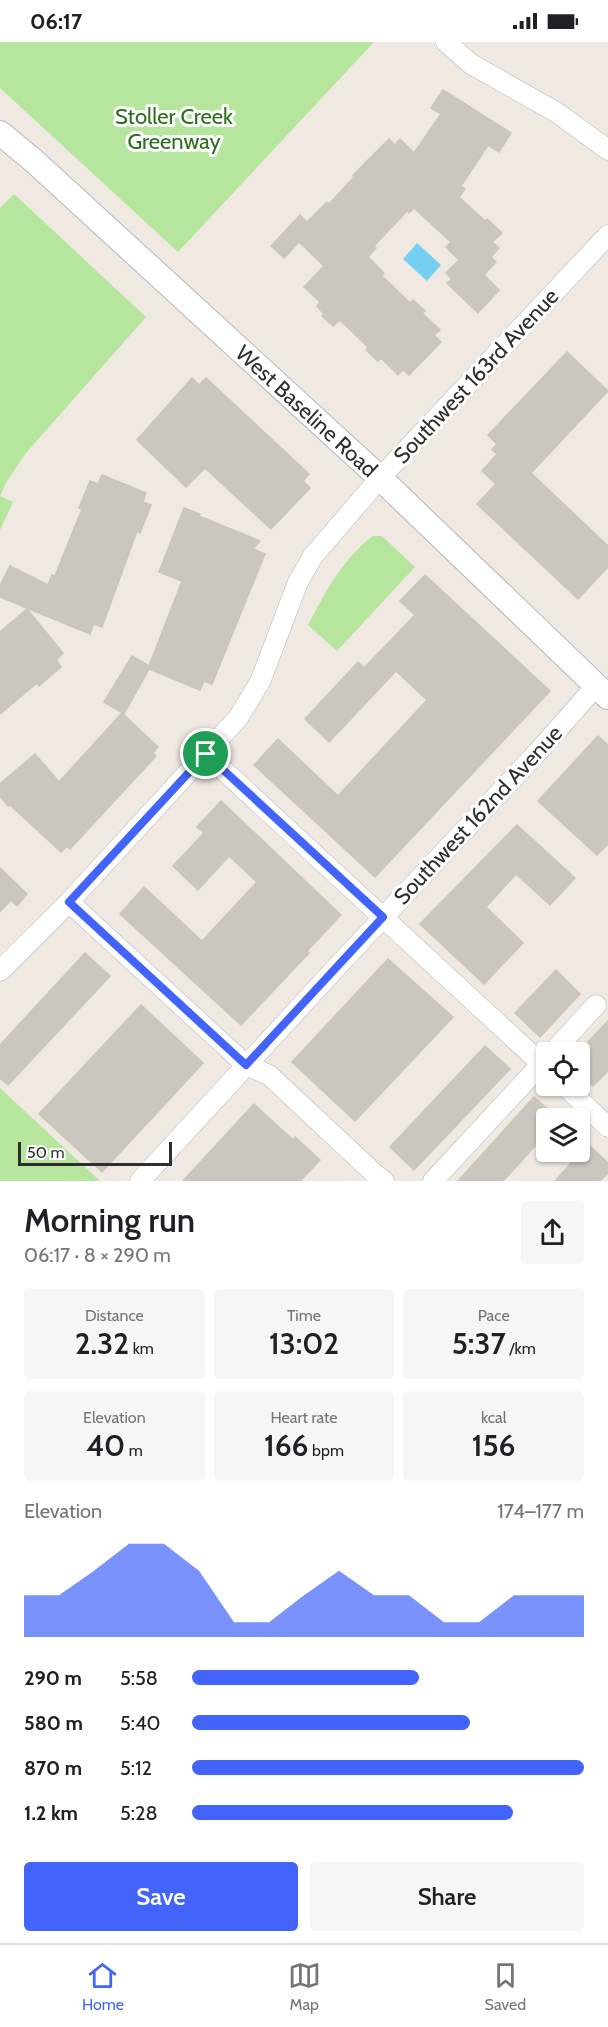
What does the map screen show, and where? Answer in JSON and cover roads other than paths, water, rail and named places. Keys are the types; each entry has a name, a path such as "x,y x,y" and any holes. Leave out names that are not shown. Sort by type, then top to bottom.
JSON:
{"street":[{"path":"446,42 471,64 556,112 608,150"},
{"name":"West Baseline Road","path":"0,133 34,161 380,478 602,691"},
{"name":"Southwest 163rd Avenue","path":"0,971 69,902 238,718 260,682 298,582 314,556 380,478 608,235"},
{"name":"Southwest 162nd Avenue","path":"140,1181 544,745 602,691"},
{"path":"206,754 383,917 536,1052"},
{"path":"69,902 246,1065 269,1075 384,1181"},
{"path":"563,1042 596,1005"},
{"path":"433,1181 536,1072"},
{"path":"575,1096 608,1127"}],"water":[{"path":"417,243 441,265 427,281 403,259"}],"park label":[{"name":"Stoller Creek Greenway","path":"174,128"}]}
